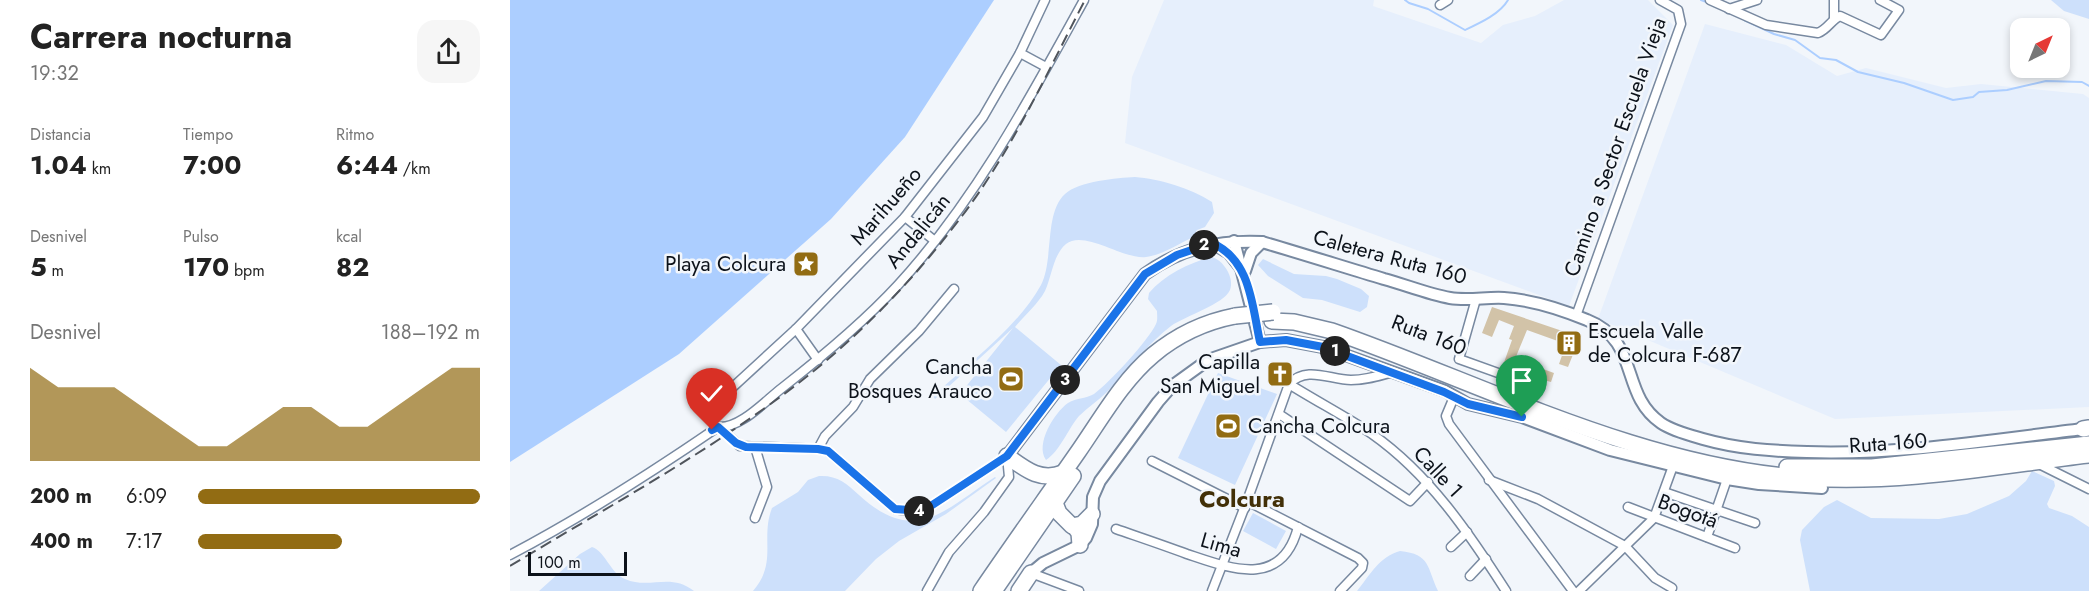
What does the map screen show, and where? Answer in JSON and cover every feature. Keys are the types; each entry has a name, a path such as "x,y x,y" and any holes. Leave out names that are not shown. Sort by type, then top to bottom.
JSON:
{"highway":[{"name":"Ruta 160","path":"994,591 1047,505 1063,473 1107,409 1146,362 1186,332 1210,322 1276,318 1299,313 1324,318 1635,436 1671,447 1745,462 1803,468 1872,467 2089,444"},
{"name":"Ruta 160","path":"1276,318 1317,326 1347,336 1530,406 1682,458 1737,470 1806,478 1855,480 1894,478 2089,455"},
{"name":"Ruta 160","path":"981,591 1125,399 1148,372 1187,343 1234,320"},
{"path":"1007,456 1035,475 1047,477 1063,473"},
{"path":"1035,475 1040,493 1047,505 1075,527 1079,533 1080,545"},
{"path":"1822,488 1853,487 1894,478"},
{"path":"1075,527 1092,514"},
{"path":"1019,591 1031,573"}],"street":[{"name":"Marihueño","path":"718,427 709,416 712,403 796,329 905,217 982,117 1020,53 1046,0"},
{"name":"Andalicán","path":"510,555 672,459 718,427 726,428 744,418 818,360 872,312 935,241 992,162 1084,0"},
{"name":"Camino a Sector Escuela Vieja","path":"1576,316 1681,24 1677,10 1660,0"},
{"path":"1710,0 1766,25 1818,33 1825,30 1834,19 1840,16 1881,35 1899,10 1880,0"},
{"path":"1729,9 1757,0"},
{"path":"1834,0 1834,19"},
{"path":"1020,53 1046,67"},
{"path":"905,217 935,241"},
{"path":"1234,241 1245,275 1260,342"},
{"name":"Caletera Ruta 160","path":"1007,456 1145,274 1177,255 1212,243 1234,241 1262,242 1438,295 1456,299 1512,299 1576,316 1598,325 1616,341 1627,361 1635,391 1654,417 1682,433 1726,445 1771,451 1874,451 1954,445 2086,429"},
{"path":"1245,275 1249,258 1262,242"},
{"path":"1212,243 1229,253 1245,275"},
{"path":"818,449 825,436 853,407 870,379 919,331 954,289"},
{"path":"1476,299 1459,359 1540,388"},
{"path":"796,329 818,360"},
{"path":"1031,573 1043,563 1080,545 1091,529 1093,497 1100,482 1172,386 1208,360 1260,342 1286,340 1311,344 1393,372 1485,409 1522,417 1610,450 1727,479 1760,484 1822,488"},
{"path":"1212,591 1246,505 1289,384 1296,377 1308,374 1353,380 1393,372"},
{"name":"Calle 1","path":"1289,384 1373,435 1428,482 1486,559 1503,590"},
{"path":"1454,397 1446,416 1449,424 1573,591"},
{"path":"1279,414 1410,501 1428,482"},
{"path":"718,427 740,446 818,449 834,456 895,509 915,512 923,511 1007,456 1010,465 1009,477 984,512 949,552 927,591"},
{"path":"755,447 767,487 755,518"},
{"path":"1152,461 1298,527 1358,558 1363,563 1340,591"},
{"path":"2034,462 2089,489"},
{"path":"1579,591 1654,518 1673,466"},
{"path":"1707,537 1727,479"},
{"path":"1489,480 1538,499 1625,546 1655,578 1672,588"},
{"path":"1664,492 1755,523"},
{"name":"Bogotá","path":"1628,507 1735,548"},
{"name":"Lima","path":"1116,529 1223,566 1238,570 1253,570 1274,563 1290,547 1298,527"},
{"path":"1451,547 1467,532"},
{"path":"1470,576 1486,559"},
{"path":"1031,573 1080,591"}],"shaded area":[{"path":"1164,0 1374,0 1373,6 1481,43 1503,25 1535,16 1564,0 1648,0 1673,25 1569,306 1125,143 1132,77"},
{"path":"2051,0 2089,0 2089,19 2064,11"},
{"path":"1705,24 1786,45 1837,76 1866,68 1946,88 1981,84 2083,94 2089,98 2089,407 1835,419 1598,319"},
{"path":"1135,177 1164,182 1194,192 1212,202 1214,213 1205,227 1197,230 1193,237 1152,256 1137,257 1083,240 1074,240 1066,244 1055,260 1045,291 1015,327 1061,365 1006,432 960,394 1013,328 935,399 933,396 992,344 1031,301 1045,275 1054,213 1058,202 1065,194 1089,183"},
{"path":"1211,257 1224,265 1231,280 1230,290 1226,295 1212,305 1177,322 1162,333 1107,392 1079,416 1056,451 1046,460 1043,453 1044,438 1057,414 1068,403 1091,396 1101,389 1152,331 1157,322 1157,311 1148,299 1149,293 1177,270"},
{"path":"1263,259 1294,274 1326,276 1361,289 1369,296 1367,307 1360,312 1322,300 1303,298 1268,276 1258,265"},
{"name":"Cancha Colcura","path":"1218,373 1277,394 1235,485 1178,458"},
{"path":"2032,471 2054,481 2055,486 2047,504 2049,508 2072,516 2089,527 2089,591 1810,591 1800,540 1802,530 1824,507 1837,500 1871,518 1939,519 1967,514 2009,496 2026,481"},
{"path":"819,476 841,481 879,510 897,518 913,521 944,511 996,478 946,514 899,541 876,559 845,591 753,591 765,570 767,530 772,508 798,492 808,480"},
{"path":"1253,513 1286,531 1276,549 1243,531"},
{"path":"592,547 601,553 615,572 625,579 643,583 677,583 694,591 539,591 580,554"},
{"path":"1400,551 1417,555 1423,559 1438,591 1357,591 1381,562"}],"water":[{"path":"510,0 994,0 905,137 831,219 679,354 510,462"}],"building":[{"name":"Escuela Valle de Colcura F-687","path":"1492,307 1580,337 1568,367 1559,364 1566,344 1527,330 1515,359 1554,373 1551,382 1502,368 1512,340 1509,339 1514,326 1499,320 1492,337 1482,333"}],"waterway":[{"path":"1405,0 1428,9 1465,30 1495,14 1508,0"},
{"path":"1701,0 1709,3"},
{"path":"1744,20 1774,34 1795,40 1820,58 1836,60 1858,72 1904,83 1953,100 1973,97 1979,92 2007,90 2046,81 2082,82 2089,86"}],"railway":[{"path":"510,566 666,473 742,424 815,370 874,317 929,258 980,191 1028,111 1085,0"}],"place":[{"name":"Playa Colcura","path":"806,264"},
{"name":"Escuela Valle de Colcura F-687","path":"1569,343"},
{"name":"Capilla San Miguel","path":"1280,374"},
{"name":"Cancha Bosques Arauco","path":"1011,379"},
{"name":"Cancha Colcura","path":"1228,426"}],"district":[{"name":"Colcura","path":"1242,499"}],"route":[{"path":"712,430 718,427 740,446 828,451 887,504 895,509 923,511 1007,456 1145,274 1166,260 1212,243 1229,253 1245,275 1260,342 1286,340 1323,347 1444,392 1468,404 1522,417"}]}
